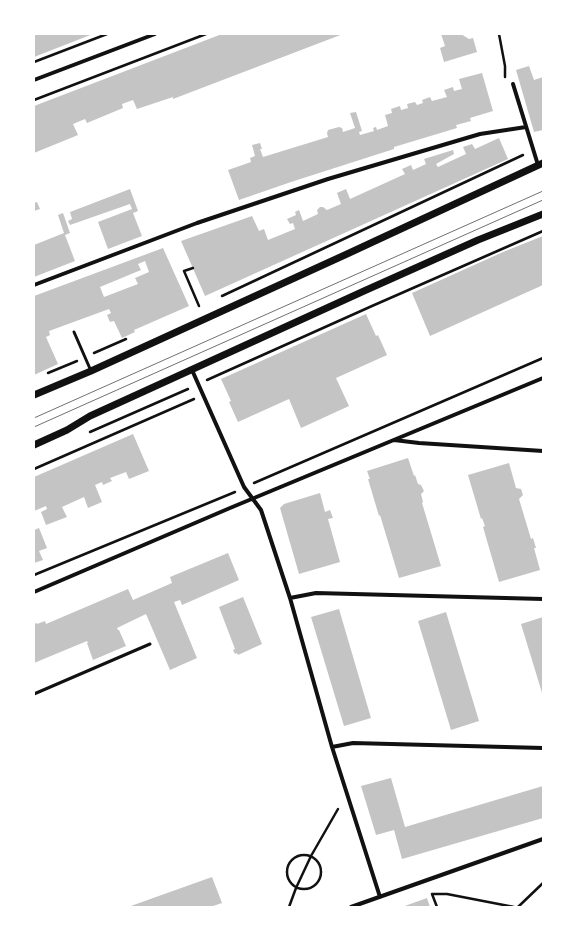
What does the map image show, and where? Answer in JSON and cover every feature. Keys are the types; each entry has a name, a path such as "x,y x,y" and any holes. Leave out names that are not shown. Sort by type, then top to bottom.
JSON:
{"street":[{"path":"34,80 155,34"},
{"path":"34,395 91,371 348,254 540,164 533,150 513,84"},
{"path":"34,285 197,223 328,179 480,134 526,127"},
{"path":"34,445 67,430 90,416 478,240 543,214"},
{"path":"192,370 244,488 261,510 290,598 332,748 380,897"},
{"path":"34,592 543,378"},
{"path":"394,440 543,451"},
{"path":"290,598 316,593 543,599"},
{"path":"332,748 353,743 543,748"},
{"path":"351,907 543,839"}],"lane":[{"path":"74,332 91,371"},
{"path":"34,694 150,644"}],"path":[{"path":"34,62 107,34"},
{"path":"34,100 206,34"},
{"path":"499,34 505,66 505,79"},
{"path":"220,296 533,150"},
{"path":"84,435 392,296 543,231"},
{"path":"193,268 184,271 199,306 194,309"},
{"path":"41,377 127,339"},
{"path":"34,575 244,488 543,358"},
{"path":"34,469 188,402"},
{"path":"289,907 311,856 338,809"},
{"path":"305,854 311,856 319,863 321,874 320,879 312,887 301,889 296,888 288,879 286,867 289,862 299,855 305,854"},
{"path":"518,907 543,883"},
{"path":"437,907 432,894 447,894 514,907"}],"building":[{"path":"34,34 93,34 34,57"},
{"path":"222,34 343,34 173,99 173,97 137,109 133,100 122,104 123,108 87,123 85,119 73,124 78,135 34,153 34,106"},
{"path":"441,34 461,34 469,39 473,38 477,52 444,62 440,48 445,46"},
{"path":"529,66 534,80 543,77 543,130 534,132 516,70"},
{"path":"482,73 493,111 470,118 471,121 456,125 457,128 394,147 394,149 239,200 228,170 251,162 250,158 255,156 252,145 260,143 262,149 260,149 263,157 328,137 328,130 339,127 342,128 343,132 355,128 350,113 356,112 362,131 359,132 360,135 374,131 373,128 376,127 377,130 388,126 385,115 392,113 391,109 400,106 401,110 408,108 407,104 415,102 417,105 423,103 422,100 430,97 432,101 447,97 444,90 453,87 454,91 462,89 459,79"},
{"path":"499,138 508,159 205,296 181,241 252,216 259,231 264,229 268,240 295,229 293,223 290,224 287,219 296,215 295,212 299,210 303,221 318,214 317,210 320,207 327,210 341,204 337,193 346,189 350,199 405,174 402,169 411,165 413,170 426,164 424,159 453,150 454,154 436,164 438,167 466,154 463,147 472,144 475,149"},
{"path":"130,189 138,211 133,213 142,236 108,249 98,222 132,209 130,204 70,225 68,221 72,219 70,212"},
{"path":"37,202 40,209 34,211 34,203"},
{"path":"63,213 70,233 65,235 75,261 34,277 34,245 64,233 58,215"},
{"path":"543,236 543,285 430,336 412,293 503,252"},
{"path":"163,248 189,306 134,330 135,332 122,338 114,321 110,322 107,315 111,313 109,309 49,331 50,335 46,337 58,364 34,375 34,296","holes":["145,261 149,272 135,278 138,284 104,297 100,287 141,270 138,264"]},
{"path":"366,314 387,355 336,378 349,406 301,428 289,399 238,422 229,402 231,401 221,379"},
{"path":"133,434 149,471 129,479 126,472 110,478 112,481 103,485 102,482 95,485 102,502 88,508 84,497 62,507 67,517 46,525 41,512 47,509 46,506 34,511 34,477"},
{"path":"408,458 414,476 415,475 418,484 421,485 424,491 421,494 422,503 441,566 399,578 380,515 379,516 367,471"},
{"path":"509,463 516,488 521,489 523,495 519,499 531,539 533,538 536,548 534,548 540,570 499,582 483,527 485,526 482,518 481,519 468,475"},
{"path":"320,493 325,512 330,510 333,518 328,519 340,562 299,574 280,508 284,504"},
{"path":"39,528 47,548 39,551 43,560 34,563 34,530"},
{"path":"228,553 239,580 182,605 180,600 174,602 197,658 170,670 146,614 117,628 126,646 93,660 87,641 34,663 34,624 45,621 46,624 128,589 133,600 172,583 170,577"},
{"path":"243,597 262,644 238,655 237,653 235,654 233,650 235,649 219,607"},
{"path":"339,609 371,718 344,726 311,617"},
{"path":"446,612 479,721 451,730 418,621"},
{"path":"543,617 543,696 521,624"},
{"path":"391,778 405,827 543,786 543,818 402,859 394,830 376,835 361,786"},
{"path":"212,877 222,903 210,907 128,907"},
{"path":"427,898 430,907 402,907"}],"tram line":[{"path":"34,418 543,191"},
{"path":"34,427 543,200"}]}
